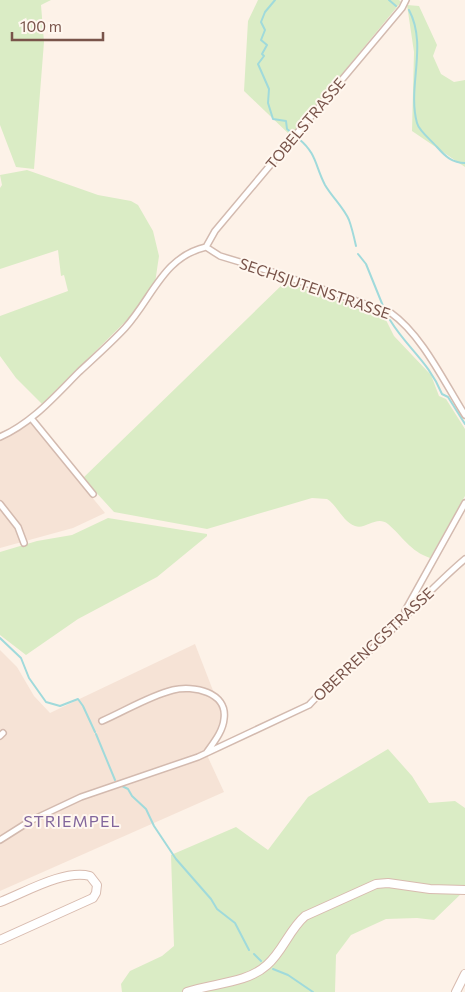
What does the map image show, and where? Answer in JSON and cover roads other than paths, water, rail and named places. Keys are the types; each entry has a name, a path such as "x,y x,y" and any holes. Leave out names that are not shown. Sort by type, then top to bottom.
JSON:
{"main road":[{"path":"0,902 41,885 79,874 90,876 97,884 96,893 93,898 0,940"},
{"path":"186,992 245,978 260,970 273,958 296,923 305,916 376,884 388,883 430,889 465,890"},
{"path":"456,992 465,974"}],"street":[{"name":"TOBELSTRASSE","path":"206,248 221,224 402,8 406,0"},
{"name":"SECHSJUTENSTRASSE","path":"206,248 220,256 283,275 391,313 403,321 413,334 465,415"},
{"path":"0,437 31,418 125,328 165,273 180,257 193,250 206,248"},
{"path":"31,418 93,494"},
{"path":"402,618 465,503"},
{"path":"0,504 18,527 24,543"},
{"name":"OBERRENGGSTRASSE","path":"0,840 30,821 81,797 170,768 206,754 309,705 322,690 375,646 465,559"},
{"path":"102,721 173,690 194,689 205,692 218,699 225,712 223,726 206,754"}],"waterway":[{"path":"275,0 265,12 261,22 265,30 261,40 267,45 262,54 264,56 258,64 269,89 268,103 273,119 286,121 287,129 292,133"},
{"path":"389,0 396,6"},
{"path":"409,10 417,38 414,95 418,126 446,156 456,162 465,163"},
{"path":"299,139 309,150 325,185 347,216 356,246"},
{"path":"358,254 366,264 383,306"},
{"path":"390,320 431,373 442,394 448,397 465,424"},
{"path":"0,638 21,658 29,678 46,702 60,706 78,699 95,732"},
{"path":"96,734 115,780"},
{"path":"122,786 128,789 132,796 146,809 154,826 176,859 211,899 217,909 235,923 249,950"},
{"path":"254,954 261,961"},
{"path":"273,969 288,975 313,992"}],"district":[{"name":"STRIEMPEL","path":"72,820"}]}
